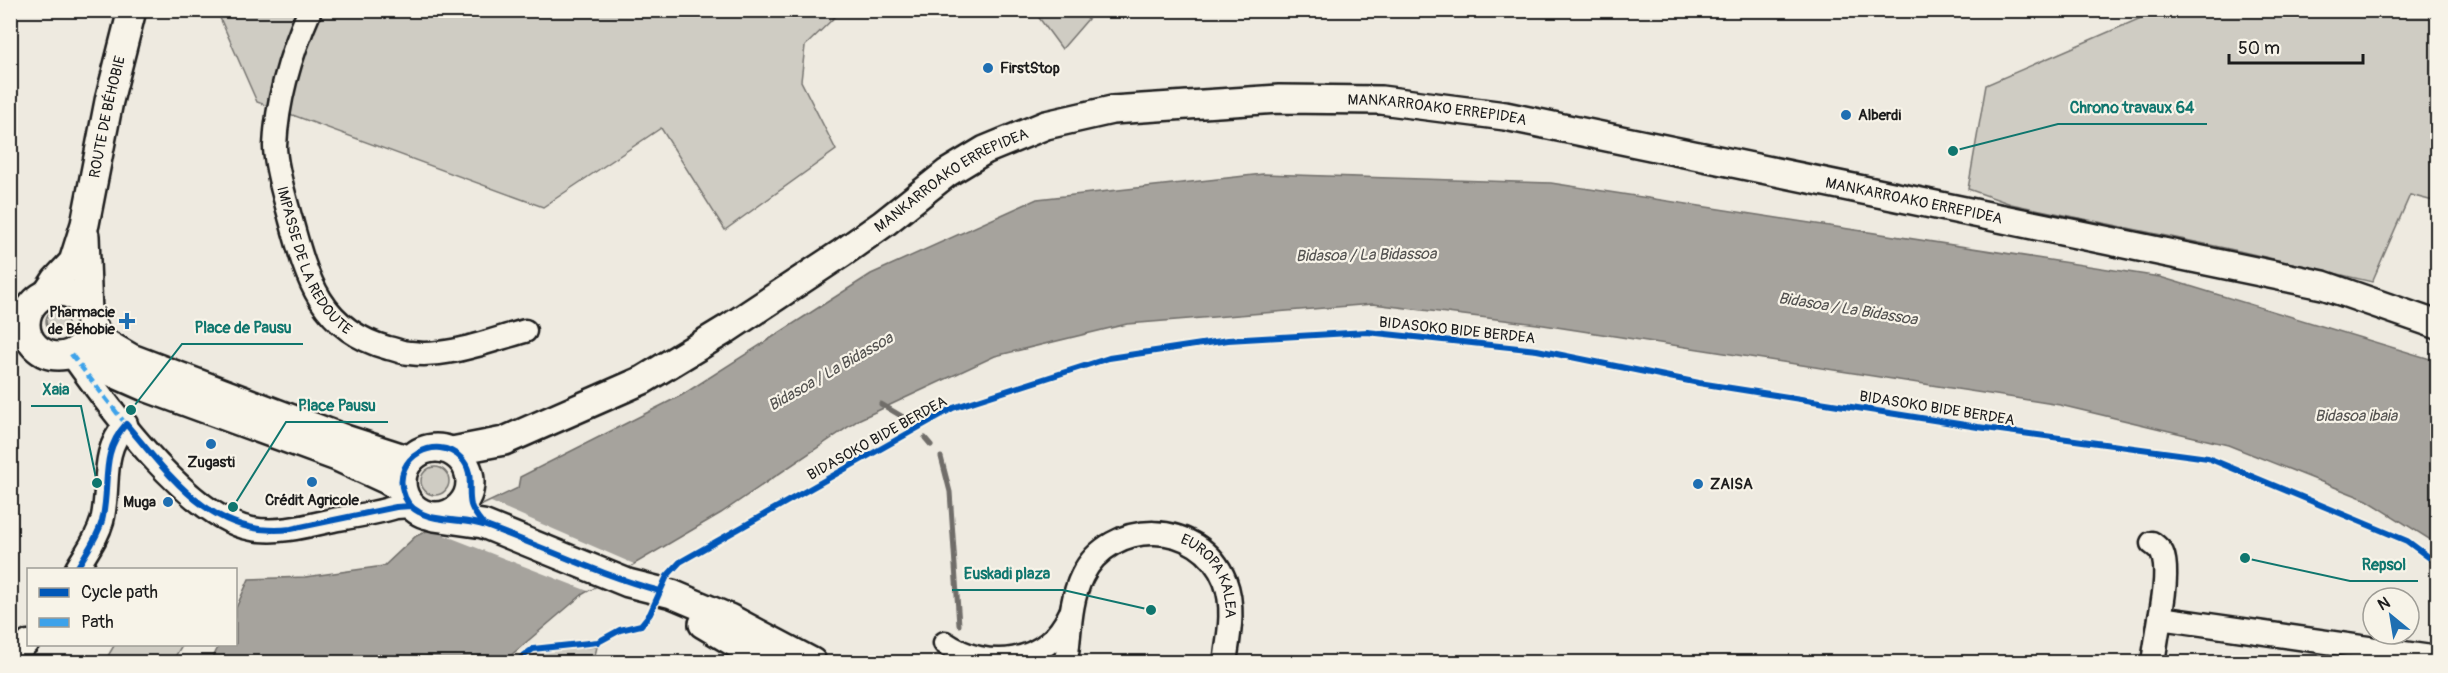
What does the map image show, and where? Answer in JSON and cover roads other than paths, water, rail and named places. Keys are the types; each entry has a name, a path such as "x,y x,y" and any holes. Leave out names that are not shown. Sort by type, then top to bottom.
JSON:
{"main road":[{"name":"ROUTE DE BÉHOBIE","path":"31,301 73,262 85,224 109,101 132,10"},
{"name":"MANKARROAKO ERREPIDEA","path":"452,451 504,441 615,394 688,354 842,253 947,173 986,150 1046,125 1112,110 1212,102 1301,99 1381,100 1505,116 2323,285 2438,325"},
{"name":"ROUTE DE BÉHOBIE","path":"85,224 89,318"},
{"path":"22,337 28,336 27,318 31,301 66,293 83,304 102,341 131,358 345,439 410,460"},
{"path":"22,337 50,355 60,356 74,352 86,340 89,318"},
{"path":"74,352 86,361 145,387 337,457 387,480 416,504 483,525 626,582 718,632 766,663"},
{"name":"MANKARROAKO ERREPIDEA","path":"470,483 484,459 504,441"},
{"path":"416,504 404,469 410,460 429,448 452,451 467,466 471,507 483,525"},
{"path":"416,504 453,512 461,506 470,483"},
{"path":"626,582 672,594 729,618 812,663"}],"street":[{"name":"IMPASSE DE LA REDOUTE","path":"310,10 296,40 281,98 275,148 287,207 303,265 322,303 342,327 372,343 409,353 447,352 525,331"},
{"path":"74,352 126,424 165,470 202,505 221,518 250,529 276,531 416,504"},
{"path":"77,568 99,530 111,446 115,436 126,424"},
{"name":"EUROPA KALEA","path":"1066,663 1073,608 1082,576 1093,559 1108,546 1127,537 1147,532 1160,532 1180,537 1198,547 1208,556 1224,578 1231,604 1225,663"},
{"path":"2152,543 2161,550 2164,558 2164,590 2153,663"},
{"name":"EUROPA KALEA","path":"945,653 962,653 993,661 1020,658 1052,639 1068,619 1073,608"},
{"path":"2160,618 2438,658"},
{"path":"10,661 27,643"}],"water":[{"name":"Bidasoa ibaia","path":"1263,174 1551,183 2160,277 2437,361 2437,544 2367,500 2228,445 2060,405 1537,324 1373,304 1127,324 995,356 860,419 721,513 583,594 503,662 211,662 219,646 237,646 237,606 249,579 305,577 384,566 416,536 518,488 520,477 682,395 871,274 1037,199"}],"waterway":[{"path":"881,404 908,420"},
{"path":"925,438 931,445"},
{"path":"941,457 950,492 959,625"}],"place":[{"name":"FirstStop","path":"988,68"},
{"name":"Alberdi","path":"1846,115"},
{"name":"Chrono travaux 64","path":"1953,151"},
{"name":"Pharmacie de Béhobie","path":"127,321"},
{"name":"Place de Pausu","path":"131,410"},
{"name":"Zugasti","path":"211,444"},
{"name":"Crédit Agricole","path":"312,482"},
{"name":"Xaia","path":"97,483"},
{"name":"ZAISA","path":"1698,484"},
{"name":"Muga","path":"168,502"},
{"name":"Place Pausu","path":"233,507"},
{"name":"Repsol","path":"2245,558"},
{"name":"Euskadi plaza","path":"1151,610"}],"water label":[{"name":"Bidasoa / La Bidassoa","path":"1366,254"},
{"name":"Bidasoa / La Bidassoa","path":"1848,308"},
{"name":"Bidasoa / La Bidassoa","path":"830,371"}]}
